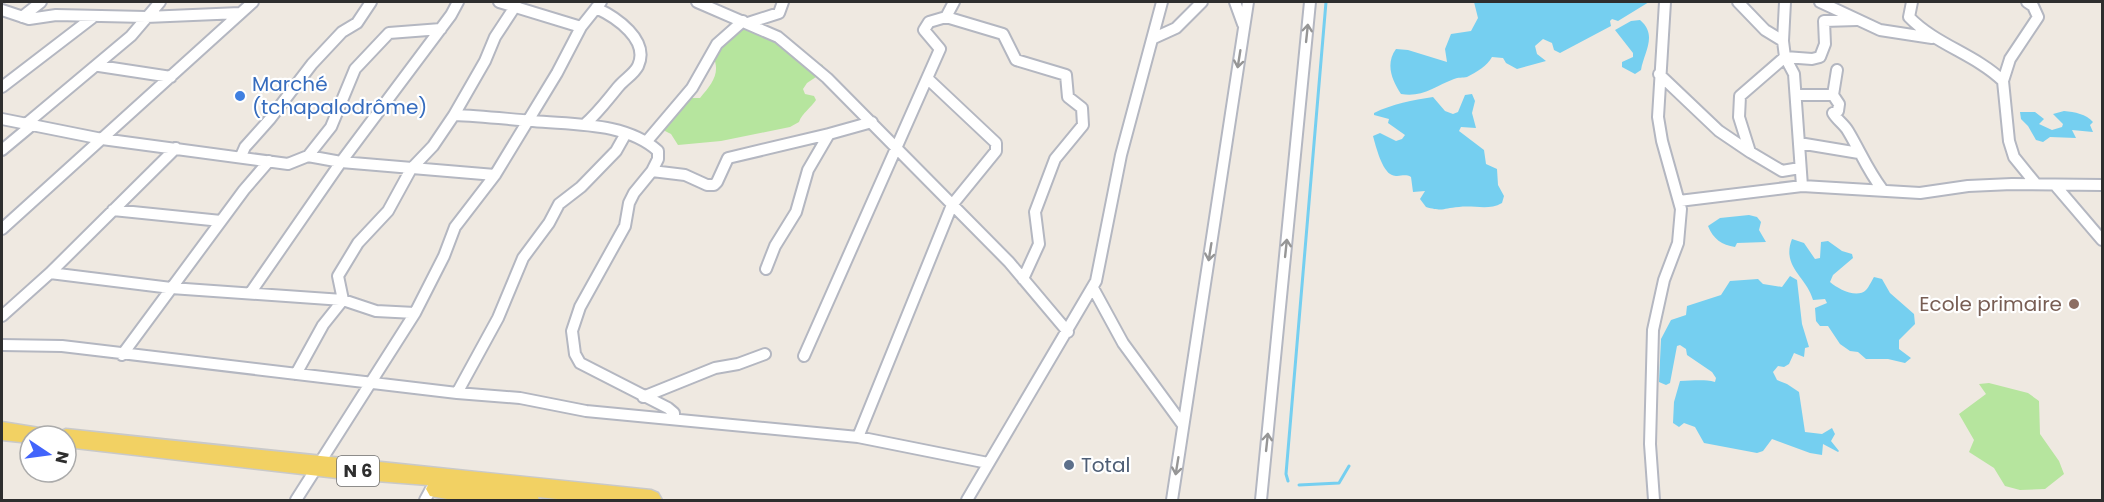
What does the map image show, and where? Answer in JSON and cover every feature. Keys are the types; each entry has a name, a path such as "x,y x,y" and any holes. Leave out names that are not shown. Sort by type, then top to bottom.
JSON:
{"main road":[{"path":"2,431 18,433"},
{"path":"2,438 18,440"},
{"name":"N 6","path":"78,440 314,470 428,495 529,501"},
{"name":"N 6","path":"78,447 651,501"}],"street":[{"path":"22,17 41,2"},
{"path":"2,150 86,73 99,66 131,36 160,2"},
{"path":"2,229 254,2"},
{"path":"241,156 245,147 270,119 312,64 342,32 357,23 371,2"},
{"path":"250,292 341,162 441,29 458,2"},
{"path":"499,2 516,5 581,27"},
{"path":"697,2 746,22 778,38 800,53 896,146 1023,279 1068,332"},
{"path":"647,141 692,88 717,44 746,22 779,13 783,2"},
{"path":"946,16 954,2"},
{"path":"967,501 1093,288 1121,155 1162,2"},
{"path":"1154,38 1176,28 1202,2"},
{"path":"1235,2 1244,27"},
{"path":"1172,501 1248,2"},
{"path":"1261,501 1310,2"},
{"path":"1654,501 1650,444 1653,330 1664,280 1678,243 1681,208 1662,141 1658,117 1659,74 1666,2"},
{"path":"1738,2 1765,30 1783,41"},
{"path":"1785,2 1783,41 1785,57 1794,74 1797,95 1802,186"},
{"path":"1820,2 1880,30 1936,38"},
{"path":"1912,2 1909,17 1922,30 1977,59 2003,81"},
{"path":"2027,2 2038,16 2010,59 2003,81 2009,141 2014,157 2036,184"},
{"path":"343,300 338,276 358,243 388,211 411,169 433,146 454,115 485,61 495,37 516,5"},
{"path":"296,501 415,313 444,256 454,226 495,175 557,73 581,27 598,5 624,24 635,40 640,59 639,65 622,82 608,103 585,124"},
{"path":"2,10 29,19 56,15 92,18 240,13"},
{"path":"804,356 940,49 924,30 929,22 946,16 1003,34 1016,60 1066,75 1068,97 1082,108 1083,125 1056,159 1035,212 1039,244 1023,279"},
{"path":"2,87 92,18"},
{"path":"1750,152 1738,115 1737,104 1740,96 1785,57 1812,59 1820,57 1825,44 1824,21 1857,20"},
{"path":"2,119 102,139 288,164 308,156 323,143 338,117 353,73 389,33 441,29"},
{"path":"99,66 171,77"},
{"path":"1837,70 1833,95 1839,104 1838,111 1833,113 1834,116 1847,128 1859,153 1882,189"},
{"path":"1659,74 1719,131 1750,152 1782,171 1800,168"},
{"path":"858,437 952,205 996,151 996,143 928,80"},
{"path":"1797,95 1833,95"},
{"path":"454,115 585,124 647,141 658,151 658,159 652,171 629,203 625,226 580,307 572,331 574,354 580,363 668,408 674,413 674,418"},
{"path":"652,171 685,176 714,185 718,181 723,163 728,158 872,122"},
{"path":"766,269 766,263 796,212 808,170 829,134"},
{"path":"457,393 502,309 523,258 549,223 559,204 581,187 616,151 625,135"},
{"path":"1799,143 1859,153"},
{"path":"2,316 161,166 176,148"},
{"path":"308,156 341,162 495,175"},
{"path":"122,355 221,221 269,161"},
{"path":"2055,185 2103,240"},
{"path":"1679,201 1802,186 1920,193 1968,186 2103,185"},
{"path":"113,210 221,221"},
{"path":"50,273 171,288 343,300 376,310 415,313"},
{"path":"1093,288 1119,339 1183,425"},
{"path":"296,374 323,325 343,300"},
{"path":"2,345 23,343 69,346 122,355 520,398 586,411 858,437 988,464"},
{"path":"643,397 715,368 738,364 765,354"}],"green space":[{"path":"741,24 753,26 806,60 823,65 822,73 807,83 803,89 805,94 814,96 816,100 799,122 790,127 721,141 678,145 671,134 659,128 687,98 700,98 704,93 716,73 713,56"},
{"path":"1989,383 2028,393 2039,401 2040,434 2059,461 2064,474 2045,489 2020,490 2005,486 1994,468 1969,452 1974,440 1959,414 1986,394 1979,384"}],"water":[{"path":"1474,2 1649,2 1618,21 1612,19 1611,26 1560,53 1554,50 1552,43 1543,39 1535,46 1537,54 1546,61 1517,69 1506,63 1503,58 1492,57 1467,77 1456,78 1422,93 1401,94 1390,66 1396,49 1408,50 1447,62 1445,49 1451,34 1471,31 1478,18"},
{"path":"1640,20 1649,38 1641,70 1635,74 1622,67 1622,62 1633,57 1633,53 1615,30 1631,21"},
{"path":"1472,94 1475,101 1472,113 1476,128 1461,127 1459,131 1484,150 1486,164 1497,169 1498,185 1504,196 1502,203 1486,207 1440,209 1426,207 1420,199 1425,191 1413,192 1411,177 1392,175 1382,164 1373,136 1380,133 1396,141 1405,135 1388,123 1389,119 1374,115 1374,113 1388,107 1433,97 1445,111 1453,114 1458,112 1465,95"},
{"path":"2064,111 2080,114 2090,119 2093,122 2090,125 2093,132 2072,130 2076,138 2050,137 2043,142 2036,140 2021,119 2020,112 2035,112 2044,119 2039,124 2052,130 2062,127 2063,124 2053,114"},
{"path":"1749,215 1757,217 1761,222 1759,230 1766,242 1737,243 1735,247 1730,246 1715,238 1708,226 1720,218"},
{"path":"1792,239 1804,243 1815,259 1820,258 1821,242 1828,241 1842,251 1852,254 1853,258 1833,275 1830,282 1843,290 1862,293 1874,277 1882,279 1890,293 1914,314 1915,324 1899,340 1899,349 1911,358 1905,363 1888,359 1866,359 1858,352 1850,351 1840,344 1828,326 1820,326 1816,321 1815,308 1827,303 1825,299 1813,300 1792,265 1789,249"},
{"path":"1790,276 1797,280 1802,324 1809,347 1805,348 1804,357 1794,353 1789,364 1784,367 1778,366 1773,372 1777,380 1799,392 1805,432 1822,434 1832,428 1835,434 1831,441 1839,451 1823,444 1822,455 1810,453 1772,439 1763,451 1757,453 1704,443 1695,427 1684,423 1679,427 1673,423 1674,402 1680,381 1715,382 1716,378 1712,372 1687,355 1686,349 1680,345 1677,346 1670,383 1666,385 1659,382 1661,339 1671,320 1686,315 1687,306 1721,295 1730,281 1758,279 1763,284 1782,287"}],"waterway":[{"path":"1288,481 1286,474 1326,2"},
{"path":"1299,485 1339,483 1349,466"}],"place":[{"name":"Marché (tchapalodrôme)","path":"240,96"},
{"name":"Ecole primaire","path":"2074,304"},
{"name":"Total","path":"1069,465"}]}
